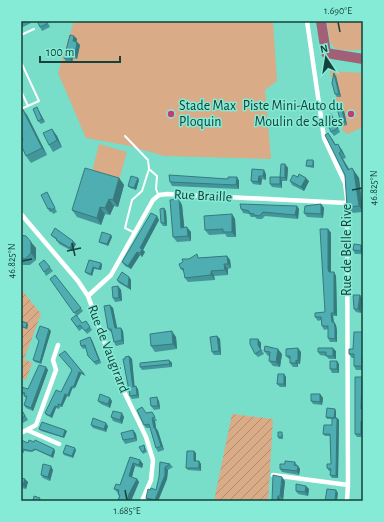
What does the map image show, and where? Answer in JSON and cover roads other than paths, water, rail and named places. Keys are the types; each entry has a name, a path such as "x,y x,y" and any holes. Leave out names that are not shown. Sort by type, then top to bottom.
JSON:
{"street":[{"name":"Rue de Belle Rive","path":"307,21 324,138 345,183 347,203 347,501"},
{"name":"Rue Braille","path":"88,296 111,275 153,200 159,196 167,194 347,203"},
{"name":"Rue de Vaugirard","path":"21,214 78,281 88,296 117,377 146,437 153,460 152,480 142,501"},
{"path":"21,433 36,425 56,370 53,360 58,345"},
{"path":"27,430 59,444"},
{"path":"273,475 348,485"}],"lane":[{"path":"21,35 34,29"},
{"path":"21,62 39,100 21,109"},
{"path":"21,91 28,106"},
{"path":"125,136 148,160 149,169 142,191 132,200 125,228 135,233"},
{"path":"149,169 157,176 156,189 159,196"}],"waterway":[{"path":"321,21 326,53 363,59"}],"place":[{"name":"Stade Max Ploquin","path":"171,114"},
{"name":"Piste Mini-Auto du Moulin de Salles","path":"351,114"}]}
